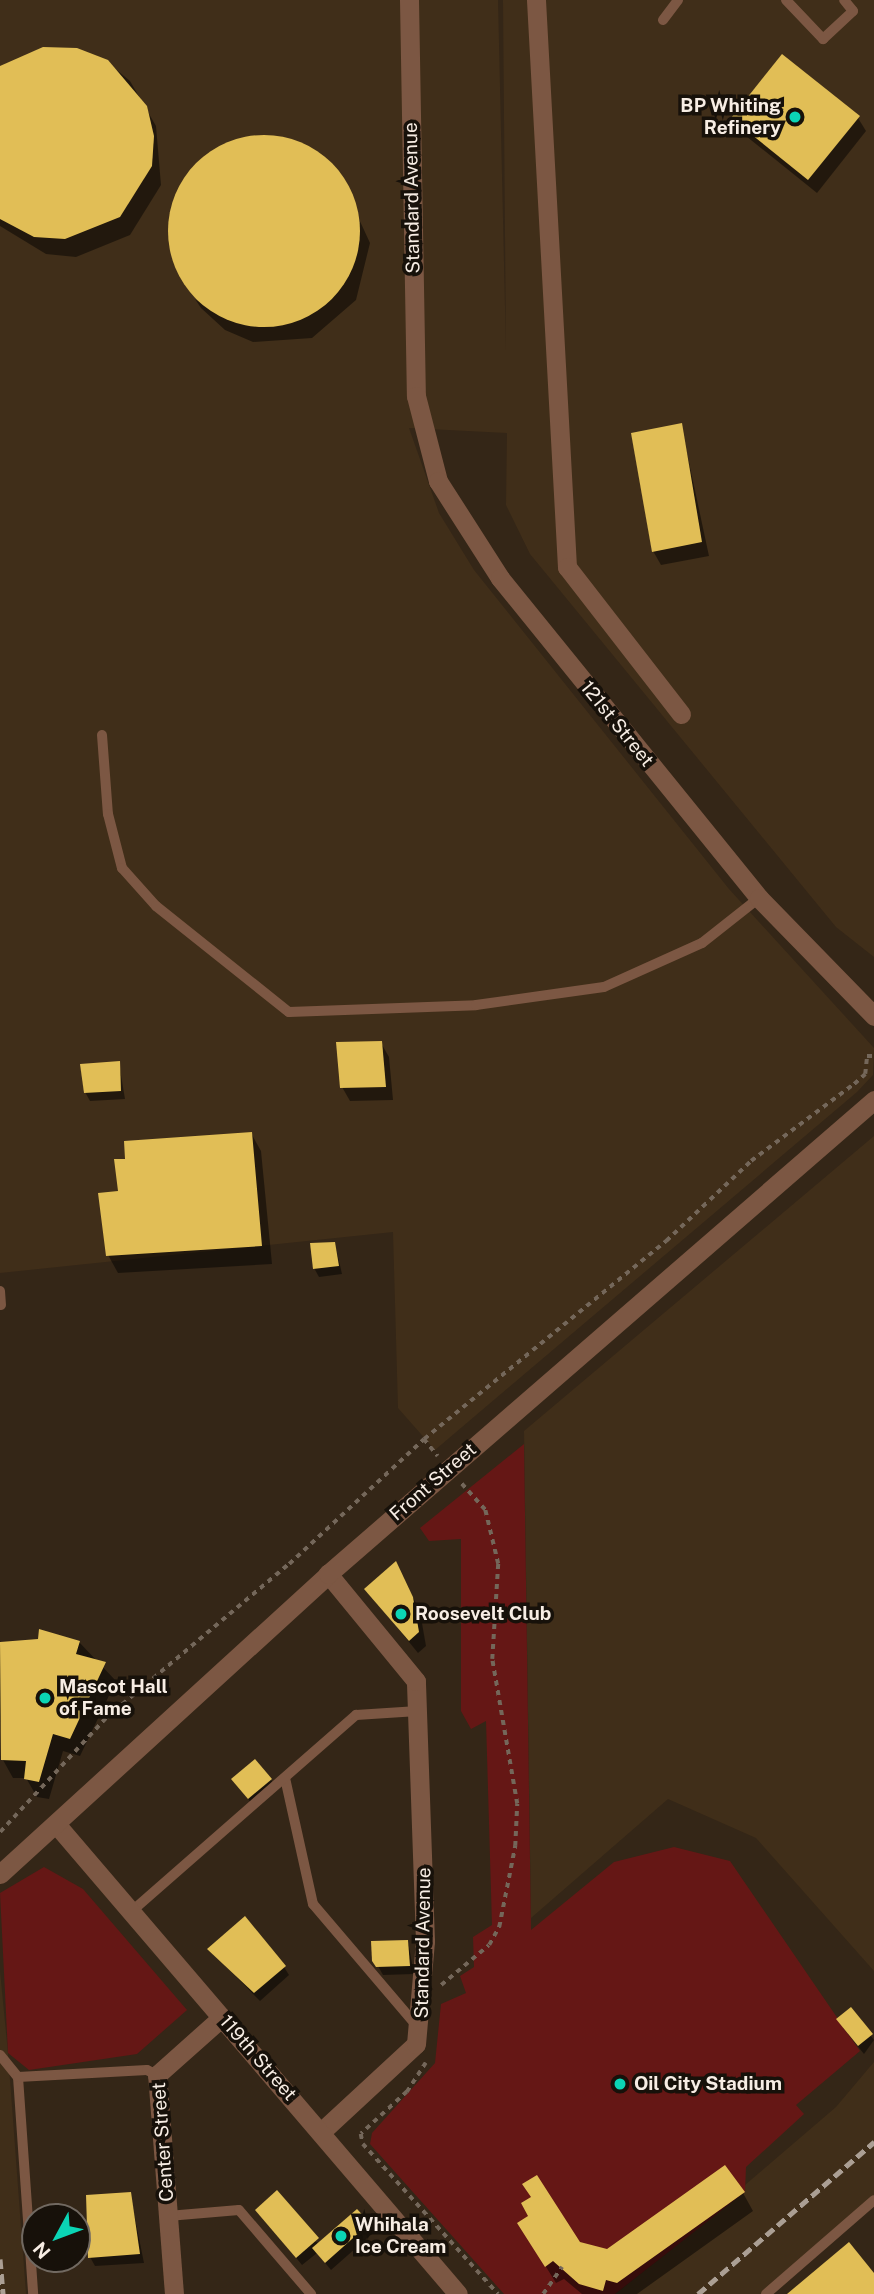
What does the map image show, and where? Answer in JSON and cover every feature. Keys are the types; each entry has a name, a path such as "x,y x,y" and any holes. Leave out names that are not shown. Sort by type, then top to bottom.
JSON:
{"street":[{"name":"Standard Avenue","path":"409,0 416,396"},
{"path":"536,0 567,567 681,714"},
{"name":"121st Street","path":"416,396 438,481 500,578 759,898 874,1016"},
{"name":"Front Street","path":"0,1874 328,1574 874,1100"},
{"name":"Standard Avenue","path":"321,2132 406,2056 421,2031 425,1944 421,1711 409,1669 328,1574"},
{"name":"119th Street","path":"56,1824 458,2294"},
{"name":"Center Street","path":"174,2294 157,2075 222,2017"}],"lane":[{"path":"663,20 678,0"},
{"path":"786,0 823,39 853,11 844,0"},
{"path":"102,735 108,814 122,868 156,906 289,1012 476,1004 604,987 702,943 759,898"},
{"path":"0,1291 1,1305"},
{"path":"132,1911 356,1715 421,1711"},
{"path":"285,1777 313,1904 421,2031"},
{"path":"0,2055 18,2077 33,2294"},
{"path":"18,2077 147,2070 157,2075"},
{"path":"766,2294 874,2200"},
{"path":"168,2217 239,2210 311,2294"}],"path":[{"path":"0,1832 107,1717 289,1564 424,1439 667,1241 751,1161 854,1084 865,1074 867,1056 874,1056"},
{"path":"437,1988 489,1945 515,1846 517,1804 492,1659 498,1564 485,1510 465,1487"},
{"path":"363,2144 498,2294"},
{"path":"543,2294 562,2267"}],"shaded area":[{"path":"0,0 498,0 506,351 503,0 874,0 874,957 836,927 530,554 506,505 507,433 409,428 439,513 474,570 729,889 874,1048 873,1075 857,1092 435,1450 398,1408 393,1232 0,1273"},
{"path":"874,1136 874,1971 756,1838 668,1799 531,1918 524,1431"},
{"name":"Oil City Stadium","path":"524,1444 531,1930 614,1862 674,1847 730,1861 860,2051 796,2105 804,2114 746,2167 745,2192 615,2294 504,2294 370,2144 372,2133 435,2063 441,2004 466,1993 460,1976 474,1967 473,1937 492,1925 486,1721 471,1729 461,1711 461,1539 429,1541 420,1528"},
{"path":"44,1867 83,1889 187,2010 137,2054 29,2070 8,2053 0,1893"},
{"path":"0,1971 21,2227 21,2273 24,2273 26,2294 0,2294"},
{"path":"874,2062 874,2200 766,2294 615,2294 744,2192 745,2185 836,2107"}],"building":[{"path":"43,47 77,48 108,60 147,106 154,136 152,166 120,217 65,239 34,237 0,219 0,66"},
{"name":"BP Whiting Refinery","path":"782,54 860,116 808,180 731,118"},
{"path":"264,135 301,142 332,163 353,194 360,231 353,268 332,299 301,320 264,327 227,320 196,299 175,268 168,231 175,194 196,163 227,142"},
{"path":"682,423 702,542 652,552 631,433"},
{"path":"382,1041 386,1087 340,1088 336,1042"},
{"path":"120,1061 121,1091 84,1093 80,1064"},
{"path":"252,1132 262,1246 106,1256 98,1193 118,1191 114,1159 125,1159 124,1141"},
{"path":"335,1242 339,1266 313,1269 310,1243"},
{"name":"Roosevelt Club","path":"396,1561 413,1597 419,1632 409,1641 364,1589"},
{"name":"Mascot Hall of Fame","path":"39,1629 80,1641 76,1654 106,1662 70,1739 53,1734 39,1782 24,1779 26,1761 1,1760 0,1642 38,1639"},
{"path":"255,1759 272,1779 248,1799 231,1779"},
{"path":"245,1916 286,1966 254,1993 207,1949"},
{"path":"408,1940 410,1966 376,1967 372,1961 371,1941"},
{"path":"851,2007 873,2034 858,2046 836,2019"},
{"path":"725,2165 745,2192 617,2283 606,2280 603,2291 579,2284 553,2261 545,2267 517,2223 528,2216 521,2203 531,2197 522,2184 537,2175 580,2242 607,2249"},
{"path":"277,2190 319,2238 296,2258 255,2210"},
{"path":"131,2192 140,2254 91,2258 91,2203 86,2203 86,2195"},
{"name":"Whihala Ice Cream","path":"357,2209 370,2223 325,2263 312,2248"},
{"path":"849,2242 874,2273 874,2294 787,2294"}],"railway":[{"path":"698,2294 874,2142"},
{"path":"0,2259 3,2294"}],"place":[{"name":"BP Whiting Refinery","path":"795,117"},
{"name":"Roosevelt Club","path":"401,1614"},
{"name":"Mascot Hall of Fame","path":"45,1698"},
{"name":"Oil City Stadium","path":"620,2084"},
{"name":"Whihala Ice Cream","path":"341,2236"}]}
